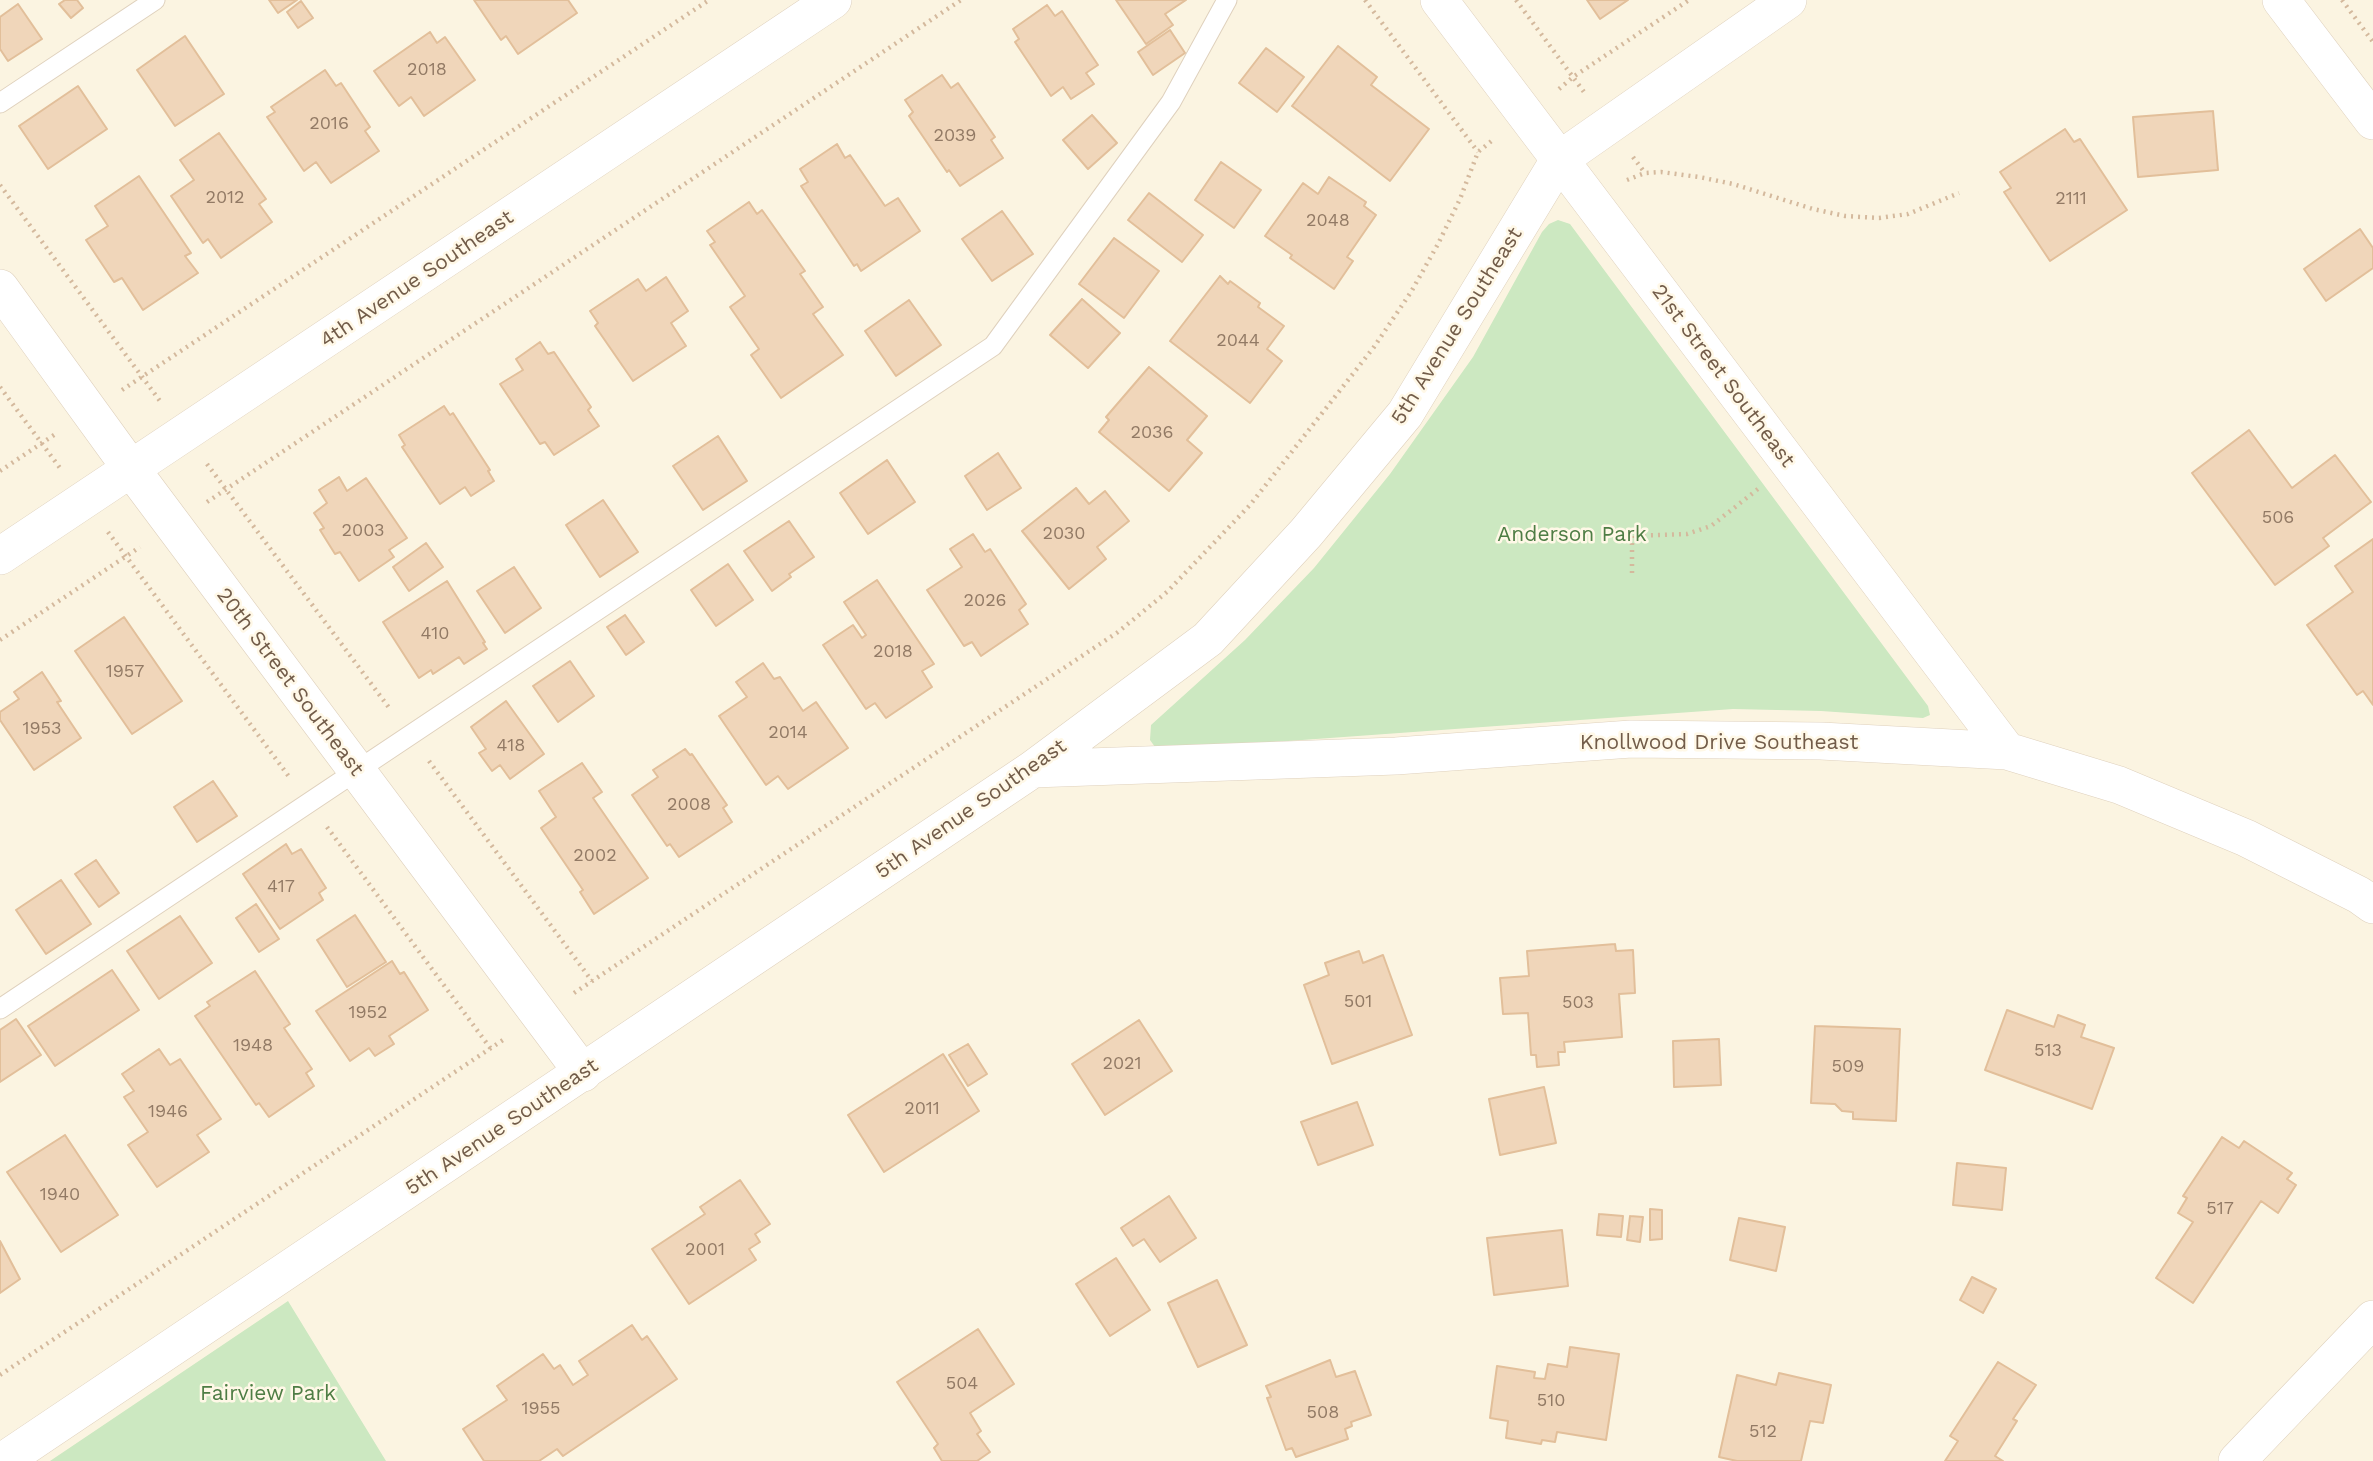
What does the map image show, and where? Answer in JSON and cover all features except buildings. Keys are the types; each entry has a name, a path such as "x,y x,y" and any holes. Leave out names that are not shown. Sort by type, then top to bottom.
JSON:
{"street":[{"name":"4th Avenue Southeast","path":"0,556 833,0"},
{"name":"21st Street Southeast","path":"1439,0 2007,751"},
{"name":"5th Avenue Southeast","path":"3,1461 1033,769 1208,639 1306,533 1405,414 1559,160 1788,0"},
{"path":"2281,0 2373,121"},
{"name":"20th Street Southeast","path":"0,288 132,470 583,1073"},
{"name":"Knollwood Drive Southeast","path":"1033,769 1396,755 1631,738 1821,741 2007,751 2119,785 2246,838 2359,895 2373,905"},
{"path":"2237,1461 2373,1319"}],"lane":[{"path":"0,103 155,0"},
{"path":"0,1009 993,346 1171,102 1227,0"}],"path":[{"path":"116,394 709,0"},
{"path":"202,506 961,0"},
{"path":"1365,0 1478,152"},
{"path":"1516,0 1590,99"},
{"path":"1550,96 1573,77 1689,0"},
{"path":"2342,0 2373,42"},
{"path":"567,997 1118,632 1167,592 1250,505 1374,346 1411,292 1438,244 1460,199 1478,152 1502,133"},
{"path":"1628,150 1645,173"},
{"path":"1623,183 1645,173 1661,172 1722,181 1783,201 1845,216 1879,218 1908,214 1959,193"},
{"path":"0,186 166,409"},
{"path":"0,387 66,476"},
{"path":"0,471 66,427"},
{"path":"1632,573 1632,536 1686,534 1711,526 1790,464"},
{"path":"0,640 142,546"},
{"path":"0,1375 515,1032"}],"green space":[{"name":"Anderson Park","path":"1558,220 1570,224 1928,706 1930,715 1923,718 1821,711 1733,709 1163,750 1155,747 1150,740 1151,725 1245,640 1314,568 1390,474 1473,357 1542,232 1549,224"},
{"name":"Fairview Park","path":"288,1301 386,1461 50,1461"}]}
